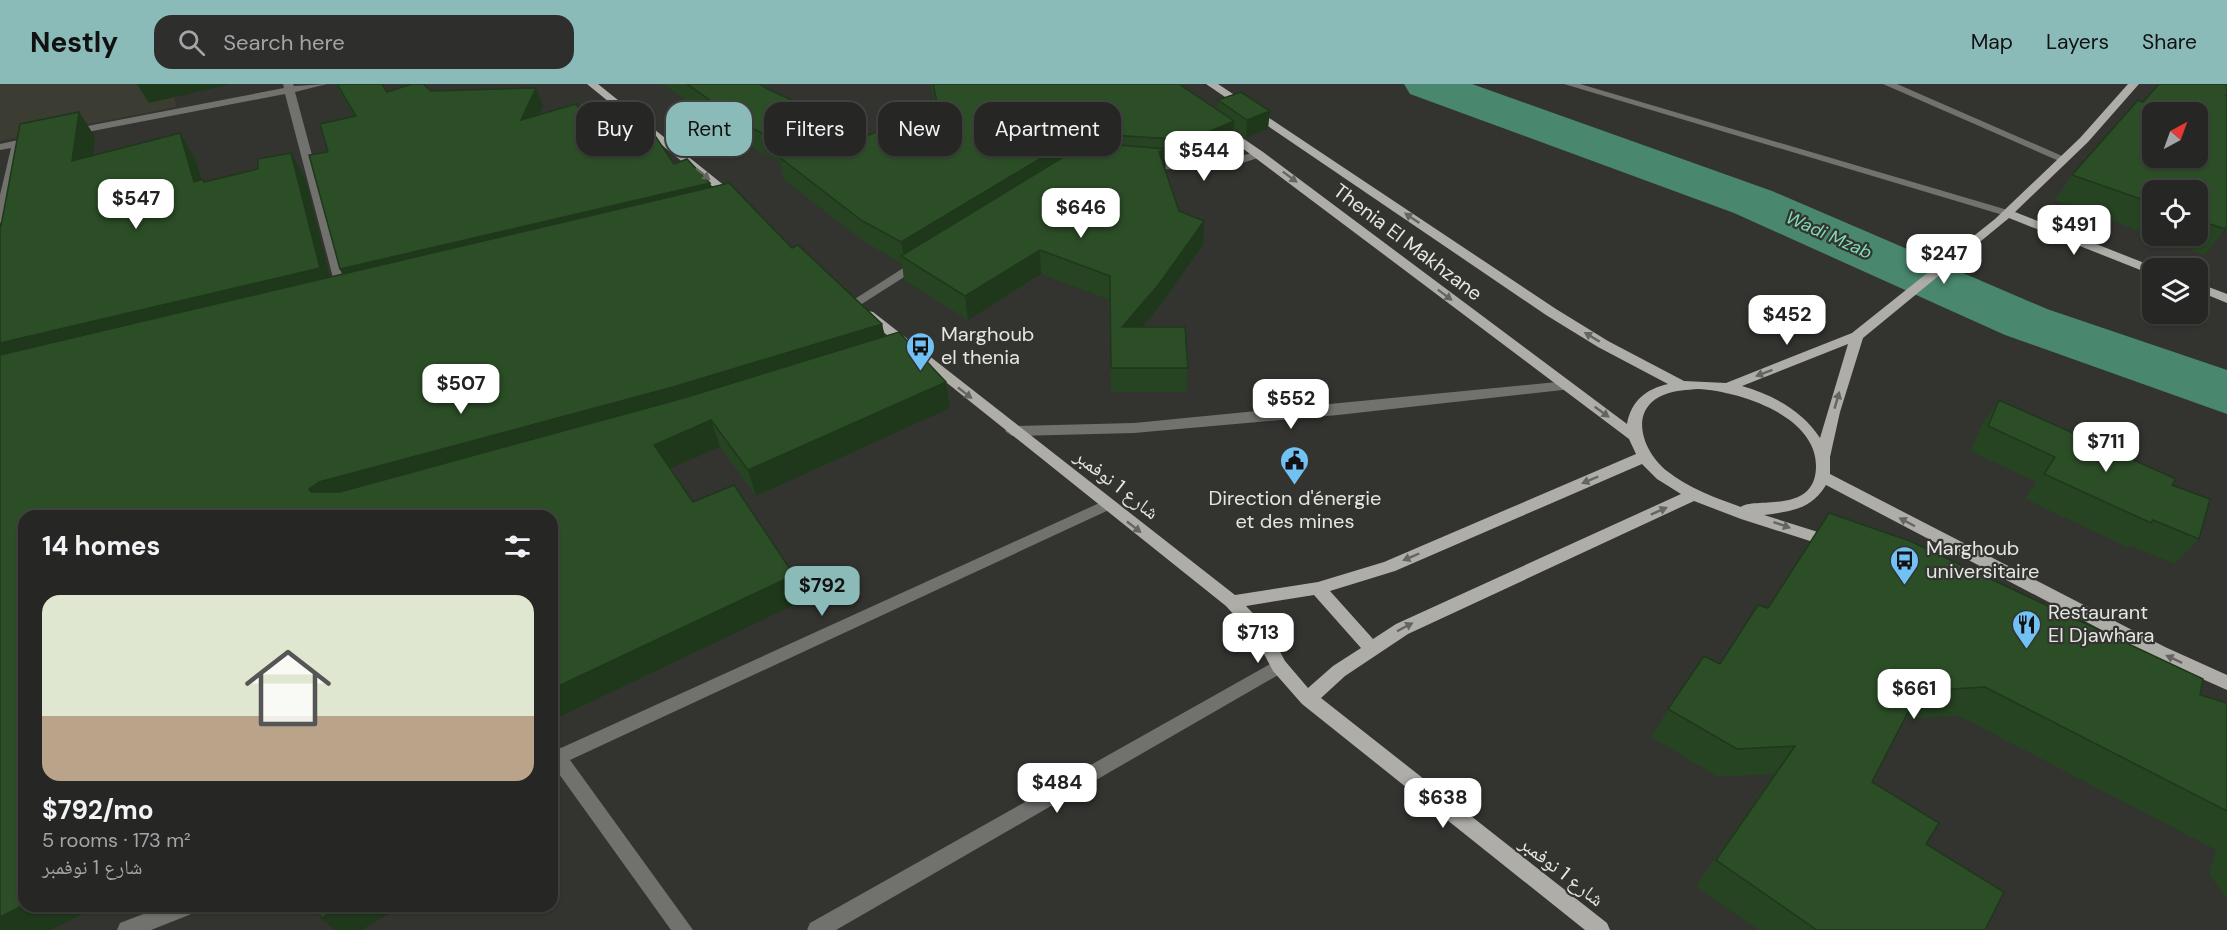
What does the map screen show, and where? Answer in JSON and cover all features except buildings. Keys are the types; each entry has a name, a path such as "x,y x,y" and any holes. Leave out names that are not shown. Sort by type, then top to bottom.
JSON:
{"main road":[{"path":"592,84 737,206"},
{"path":"1211,84 1551,312 1603,344 1681,385"},
{"path":"1728,387 1857,336 2003,217 2063,159 2134,84"},
{"name":"Thenia El Makhzane","path":"1205,117 1260,154 1634,435"},
{"path":"2003,217 2142,266"},
{"path":"2208,291 2227,299"},
{"name":"شارع 1 نوفمبر","path":"849,300 905,351 1232,602 1262,634 1279,666 1308,699 1600,930"},
{"path":"1727,506 1760,510 1790,506 1812,495 1823,477 1823,457 1833,412 1857,336"},
{"path":"1823,457 1812,435 1792,416 1765,399 1728,387 1707,384 1681,385 1658,391 1642,402 1634,418 1634,435 1644,457 1664,478 1693,495 1845,547"},
{"path":"1232,602 1318,588 1389,567 1644,457"},
{"path":"1823,477 2148,647 2227,683"},
{"path":"1308,699 1339,670 1371,648 1436,612 1693,495"},
{"path":"1318,588 1371,648"}],"street":[{"path":"65,134 288,87 322,84"},
{"path":"1569,84 2003,217"},
{"path":"1888,84 2063,159"},
{"path":"288,87 344,298"},
{"path":"0,147 53,136"},
{"path":"0,219 18,143"},
{"path":"1131,164 1210,167 1234,164 1260,154"},
{"path":"849,300 930,255"},
{"path":"1012,431 1134,428 1567,386"},
{"path":"558,754 1106,505"},
{"path":"817,930 1279,666"},
{"path":"558,761 683,930"},
{"path":"128,930 172,912"}],"shaded area":[{"path":"0,84 173,84 176,107 0,141"}],"waterway":[{"name":"Wadi Mzab","path":"1427,84 1753,202 2026,322 2227,393"}],"place":[{"name":"Marghoub el thenia","path":"920,372"},
{"name":"Direction d'énergie et des mines","path":"1295,486"},
{"name":"Marghoub universitaire","path":"1905,586"},
{"name":"Restaurant El Djawhara","path":"2027,650"}]}
